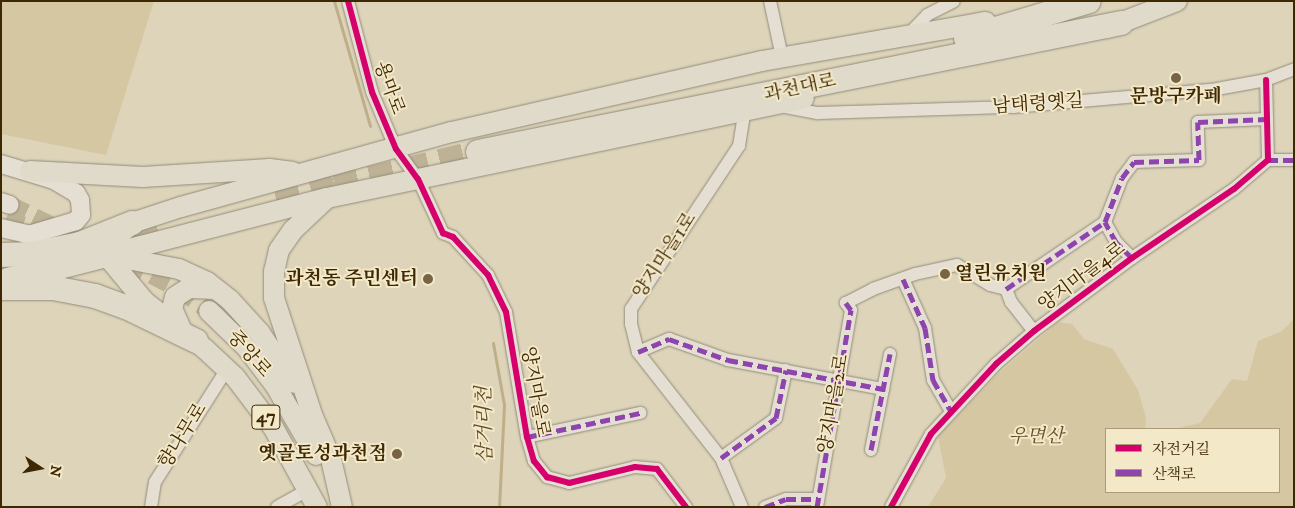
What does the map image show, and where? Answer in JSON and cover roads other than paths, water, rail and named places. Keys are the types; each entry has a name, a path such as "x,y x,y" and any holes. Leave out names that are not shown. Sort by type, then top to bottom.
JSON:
{"highway":[{"name":"과천대로","path":"1089,1 992,32 477,146 1121,23"},
{"path":"1,255 31,254 80,244 132,223"},
{"path":"1,282 106,255"},
{"name":"47","path":"1,288 53,288 95,296 126,307 198,326"}],"main road":[{"path":"106,255 114,239 132,223 461,130 782,57 906,36 954,30 1074,1"},
{"path":"106,255 327,198 755,109 1090,35 1177,1"},
{"path":"30,171 143,178 270,169 310,174"},
{"path":"327,198 285,240 277,255 274,271 274,298 313,417 331,459 341,507"},
{"path":"80,244 106,255 179,269 218,289 271,347 313,417"},
{"path":"106,255 139,296 198,326"},
{"path":"198,326 174,317 175,296 190,288 218,289"},
{"name":"47","path":"198,326 227,369 273,428 314,502"},
{"name":"중앙로","path":"198,326 243,362 291,431 314,502"},
{"name":"중앙로","path":"198,326 247,348 287,401 341,507"}],"street":[{"name":"용마로","path":"348,1 372,92 396,149 418,179"},
{"path":"770,1 782,57"},
{"path":"906,36 927,15 954,1"},
{"name":"남태령옛길","path":"782,103 786,108 818,113 1013,106 1217,89 1266,80 1294,69"},
{"path":"1266,80 1268,160 1294,160"},
{"name":"양지마을1로","path":"742,507 721,458 638,352 631,324 631,309 739,146 744,116 755,109"},
{"path":"951,412 933,380 925,328 903,279 957,265 990,285 1006,289 1104,222 1122,178 1134,162 1199,160 1198,122 1267,119"},
{"name":"양지마을4로","path":"891,507 926,442 996,364 1034,331 1132,258 1234,189 1268,160"},
{"path":"1,164 30,171 71,189 80,200 85,226 80,244 28,235 4,214"},
{"name":"양지마을로","path":"418,179 443,233 453,237 488,276 506,312 527,437 534,461 547,477 569,483 635,467 657,470 682,506"},
{"path":"28,235 74,223 82,210"},
{"path":"1104,222 1116,242 1132,258"},
{"name":"양지마을2로","path":"817,503 851,310 846,303 873,289 903,279"},
{"path":"1006,289 1011,302 1034,331"},
{"path":"638,352 669,339 728,360 883,389"},
{"path":"871,450 890,354"},
{"name":"향나무로","path":"151,507 155,482 227,369"},
{"path":"721,458 776,418 786,370"},
{"path":"527,437 640,413"},
{"path":"765,507 786,499 817,503"},
{"path":"277,507 314,502"}],"waterway":[{"name":"삼거리천","path":"334,1 370,126"},
{"name":"삼거리천","path":"493,343 504,405 499,507"}],"tunnel":[{"path":"335,187 478,152"},
{"path":"274,191 353,171"},
{"path":"10,205 91,245"},
{"path":"6,218 37,232"},
{"path":"100,246 169,229"},
{"path":"128,263 179,289 209,311"}],"place":[{"name":"문방구카페","path":"1176,78"},
{"name":"열린유치원","path":"945,274"},
{"name":"과천동 주민센터","path":"428,279"},
{"name":"옛골토성과천점","path":"397,454"}],"park label":[{"name":"우면산","path":"1036,437"}]}
